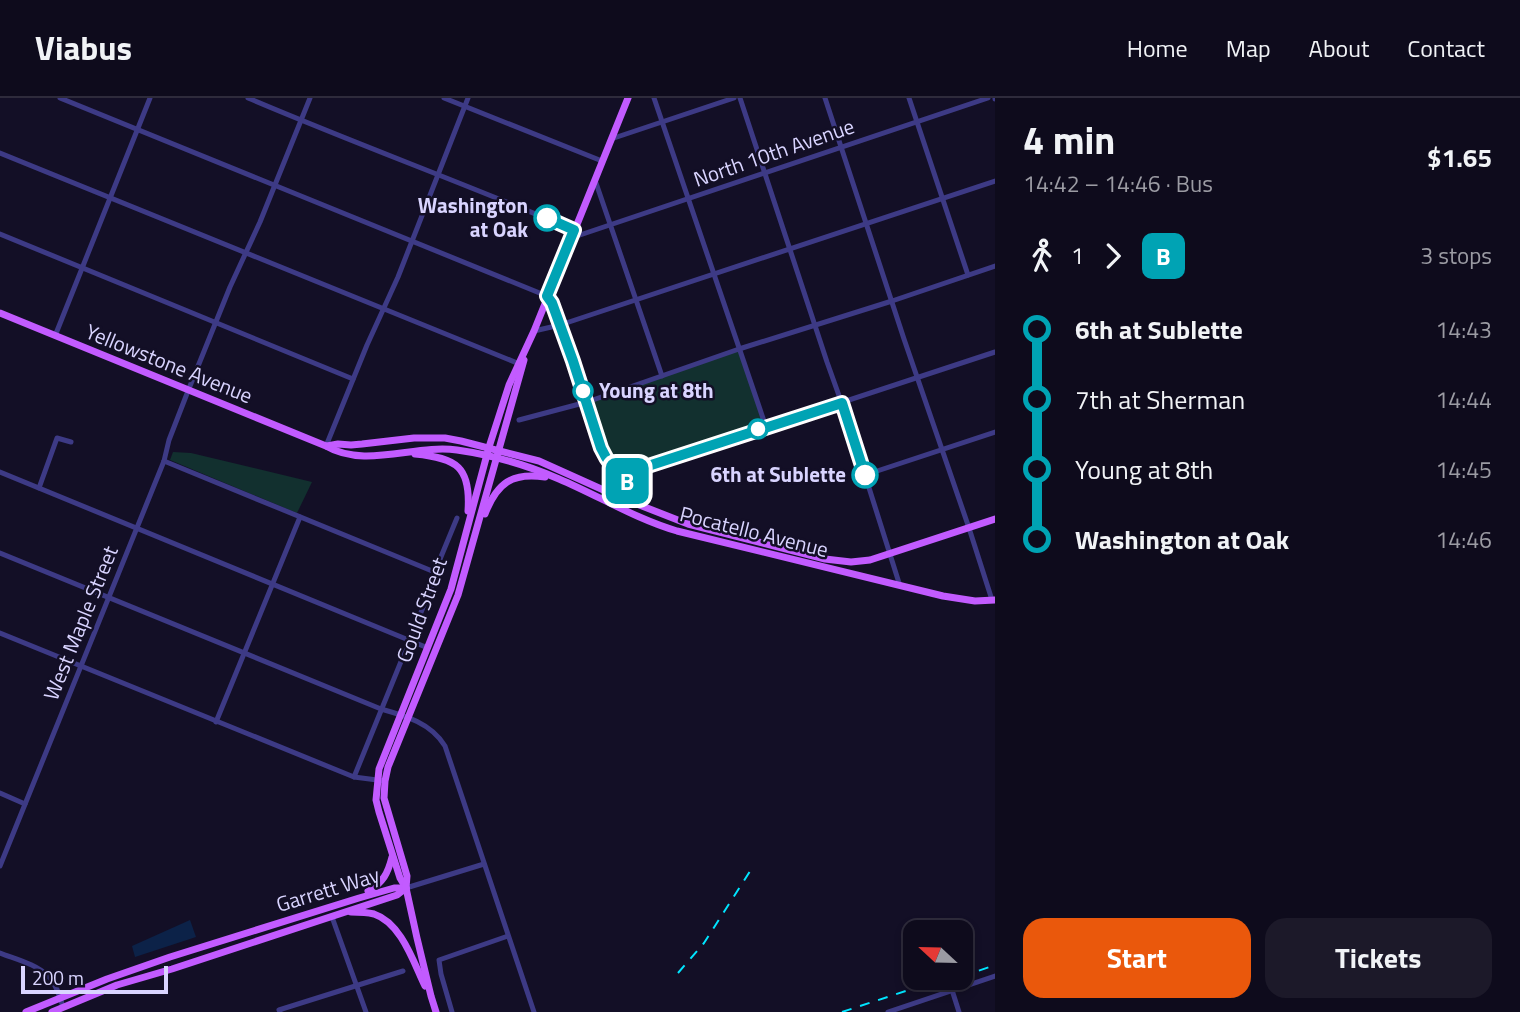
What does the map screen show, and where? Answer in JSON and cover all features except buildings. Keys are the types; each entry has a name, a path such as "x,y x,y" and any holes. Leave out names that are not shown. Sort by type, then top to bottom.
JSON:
{"main road":[{"path":"521,364 628,98"},
{"name":"Yellowstone Avenue","path":"0,313 326,446 337,453 358,456 442,449 488,452"},
{"name":"Gould Street","path":"381,781 451,589 504,398 521,364"},
{"name":"Gould Street","path":"405,717 458,595 521,364"},
{"name":"Yellowstone Avenue","path":"326,446 429,437 461,441 488,452"},
{"path":"400,452 438,456 450,461 463,474 468,485 469,499 463,546"},
{"name":"Pocatello Avenue","path":"488,452 539,461 659,525 677,531 959,600 993,600"},
{"name":"Pocatello Avenue","path":"497,454 617,501 688,524 839,561 861,561 890,554 995,519"},
{"path":"476,533 494,494 509,481 530,475 559,479"},
{"path":"381,781 376,800 400,878 406,888"},
{"path":"381,781 407,876 406,888 436,1012"},
{"path":"359,898 380,884 386,876 393,855"},
{"name":"Garrett Way","path":"26,1012 170,957 359,898 394,888 406,888"},
{"name":"Garrett Way","path":"52,1012 117,985 332,917 397,895 406,888"},
{"path":"347,911 371,913 388,921 400,935 431,996"}],"street":[{"path":"60,98 547,296 560,325 601,448 606,458 627,481"},
{"path":"55,335 150,98"},
{"path":"248,98 574,230"},
{"name":"West Maple Street","path":"0,866 164,461 188,391 310,98"},
{"path":"444,98 602,161"},
{"path":"326,446 468,98"},
{"path":"654,98 765,427"},
{"path":"611,139 734,98"},
{"path":"740,98 900,586"},
{"path":"825,98 993,600"},
{"path":"909,98 968,275"},
{"name":"North 10th Avenue","path":"570,238 988,98"},
{"path":"0,153 521,364"},
{"path":"594,180 662,376"},
{"path":"534,331 637,300 995,181"},
{"path":"0,234 353,379"},
{"path":"519,420 587,402 739,349 995,266"},
{"path":"617,501 627,481 645,467 995,353"},
{"path":"865,475 995,432"},
{"path":"39,488 57,438 71,442"},
{"path":"164,461 437,573"},
{"path":"0,472 428,648"},
{"path":"216,722 300,517"},
{"path":"354,777 457,518"},
{"path":"0,553 244,654 423,724 439,735 445,746 534,1012"},
{"path":"0,634 354,777 381,781"},
{"path":"0,793 25,804"},
{"path":"406,888 484,863"},
{"path":"332,917 366,1012"},
{"path":"452,1012 439,960 508,936"},
{"path":"0,953 48,976 61,998 63,1007"},
{"path":"279,1011 402,971"},
{"path":"973,983 995,976"},
{"path":"888,1012 952,990 959,1012"}],"green space":[{"path":"739,349 766,427 645,467 627,481 612,488 611,466 587,402"},
{"path":"173,452 191,453 312,482 297,513 170,460"}],"water":[{"path":"190,920 196,937 135,957 132,946"}],"railway":[{"path":"678,973 704,943 754,865"},
{"path":"973,973 995,965"},
{"path":"842,1012 909,990"}],"bus line":[{"name":"B","path":"547,218 574,230 547,296 573,361 601,448 611,466 627,481 645,467 842,403 865,475"}],"place":[{"name":"Washington at Oak","path":"547,218"},
{"name":"Young at 8th","path":"583,391"},
{"name":"6th at Sublette","path":"865,475"}]}
